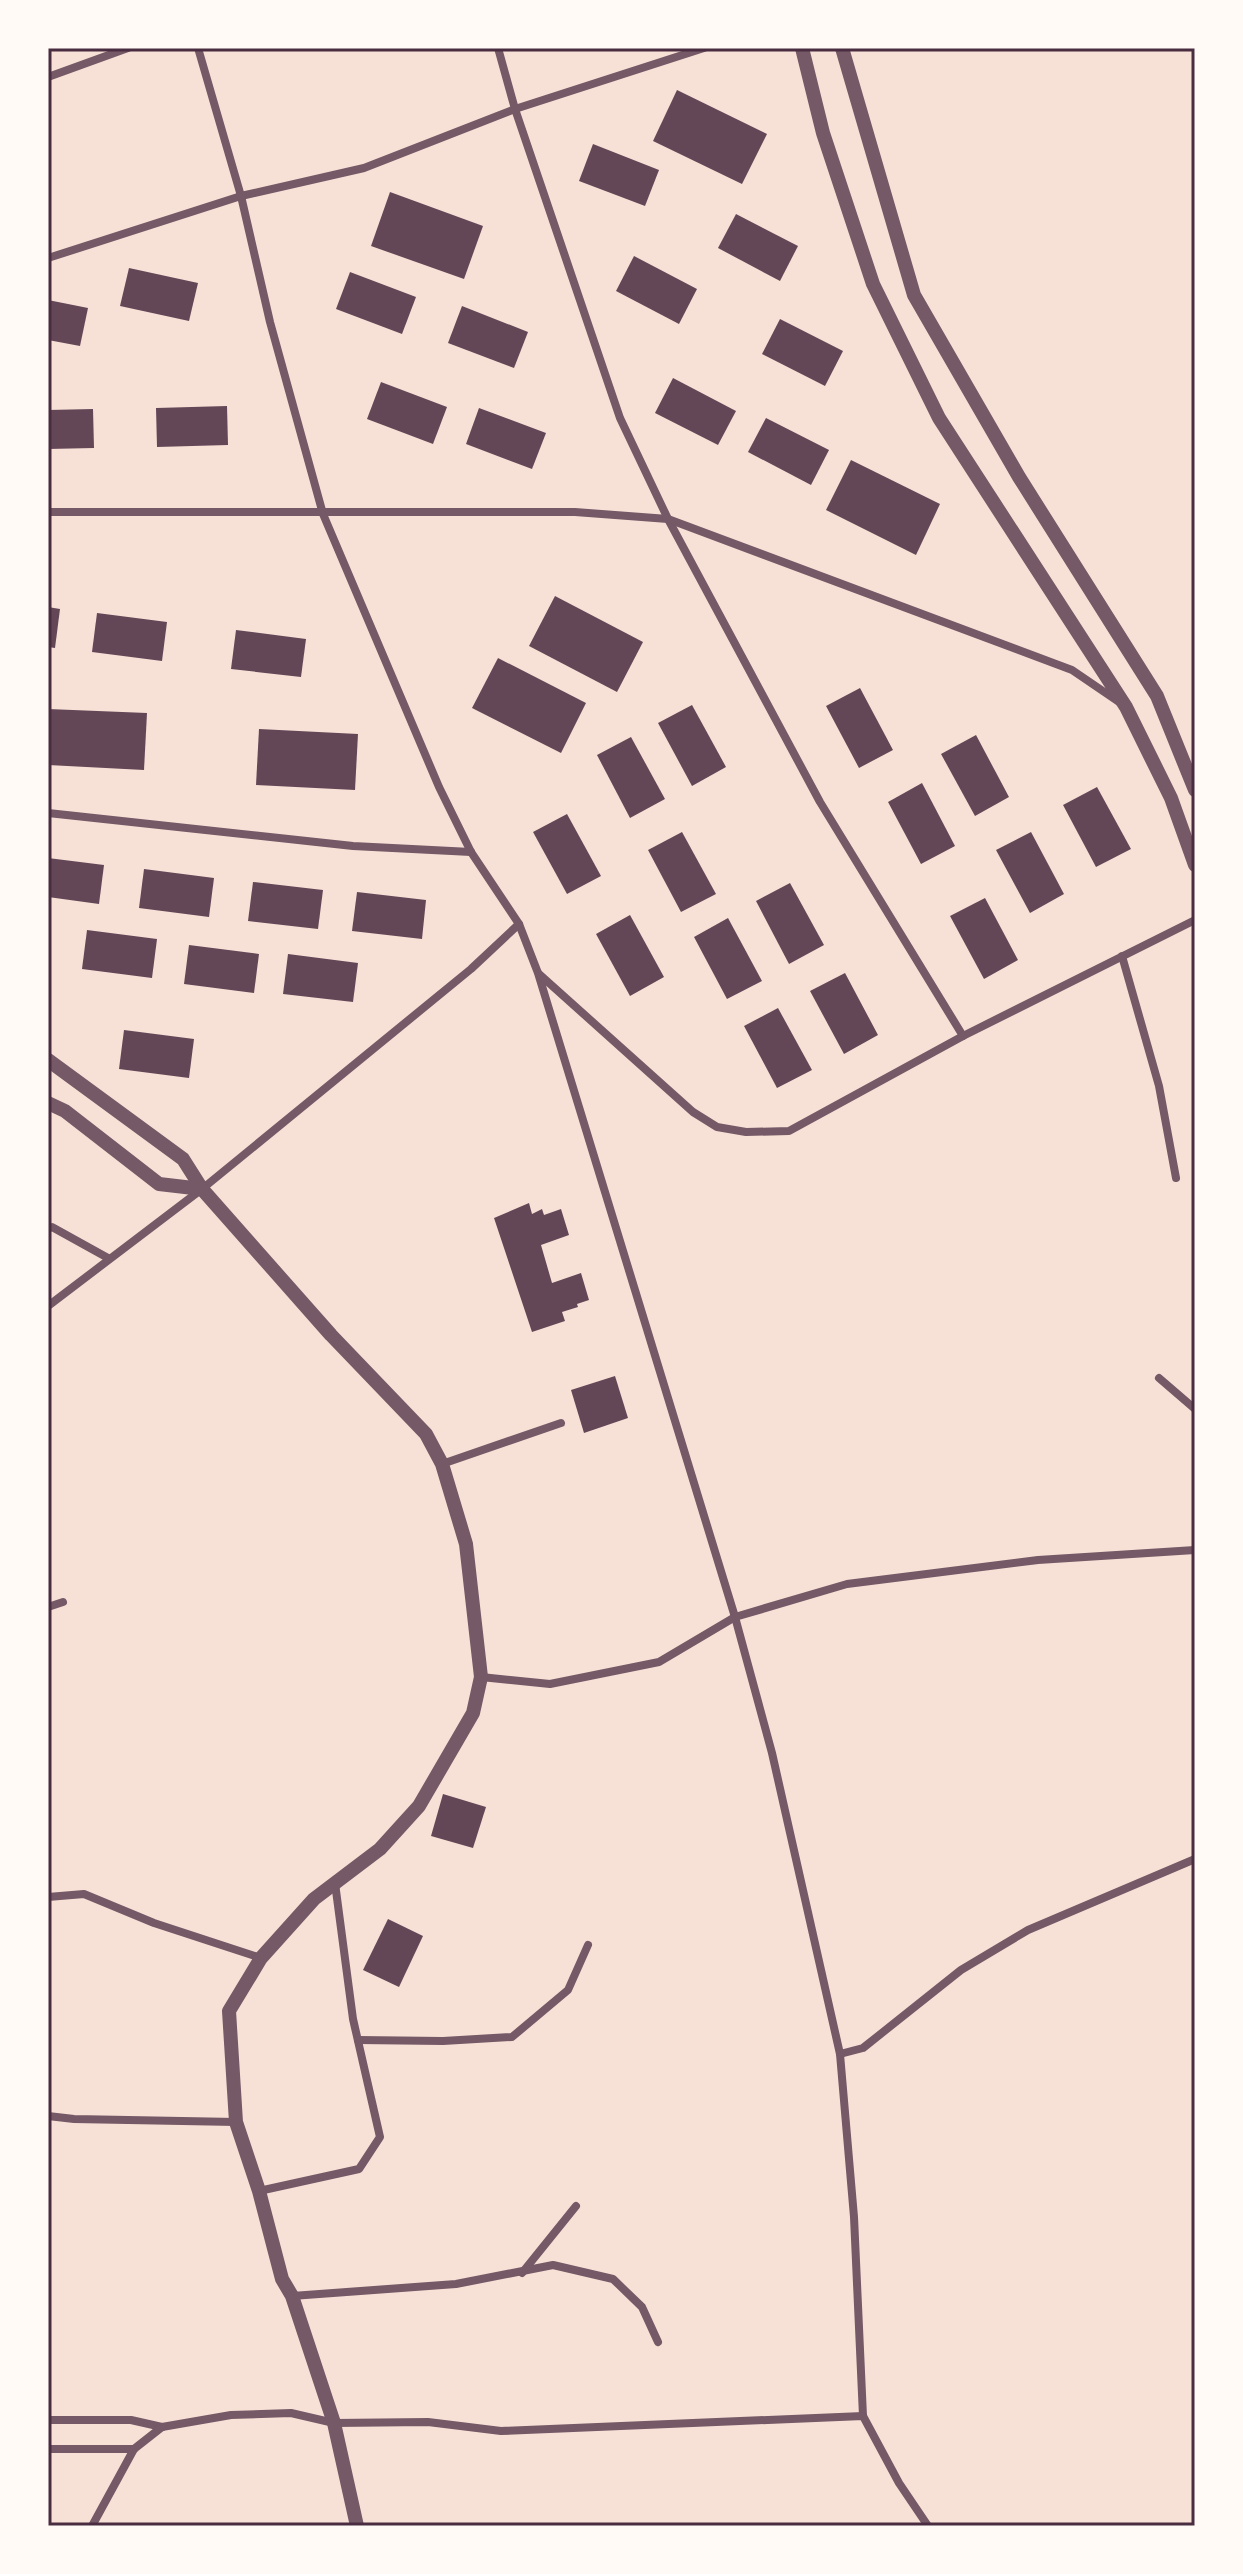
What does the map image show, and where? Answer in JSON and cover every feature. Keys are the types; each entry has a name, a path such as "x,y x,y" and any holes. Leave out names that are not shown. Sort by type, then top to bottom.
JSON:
{"street":[{"path":"48,77 128,48"},
{"path":"198,48 241,196 270,322 323,514 439,787 471,852 519,924 538,973 735,1617 772,1753 840,2054 854,2217 863,2416 899,2483 928,2526"},
{"path":"498,48 515,109 620,418 668,519 820,802 963,1036"},
{"path":"48,258 241,196 364,168 515,109 704,48"},
{"path":"802,48 823,133 873,284 939,418 1126,707 1171,798 1195,865"},
{"path":"842,48 914,295 1019,477 1157,696 1195,790"},
{"path":"48,512 575,512 668,519 1072,670 1126,707"},
{"path":"48,813 353,846 471,852"},
{"path":"538,973 693,1112 717,1127 731,1130 789,1131 963,1036 1195,920"},
{"path":"48,1306 202,1189 471,969 519,924"},
{"path":"1122,956 1159,1086 1176,1178"},
{"path":"48,1060 183,1159 202,1189 331,1335 426,1434 442,1464 466,1544 481,1677 473,1713 419,1806 380,1849 314,1899 261,1958 229,2011 236,2122 259,2191 282,2279 292,2296 334,2423 357,2526"},
{"path":"48,1103 65,1111 159,1184 202,1189"},
{"path":"48,1229 52,1227 108,1258"},
{"path":"1159,1378 1195,1409"},
{"path":"442,1464 561,1423"},
{"path":"481,1677 550,1684 659,1662 735,1617 847,1584 1038,1560 1195,1550"},
{"path":"48,1607 63,1602"},
{"path":"840,2054 863,2048 961,1970 1028,1930 1195,1859"},
{"path":"259,2191 359,2169 380,2137 358,2040 335,1883"},
{"path":"48,1897 84,1894 154,1923 261,1958"},
{"path":"358,2040 443,2041 512,2037 568,1990 588,1945"},
{"path":"48,2116 236,2122"},
{"path":"522,2273 576,2206"},
{"path":"292,2296 456,2284 553,2265 613,2279 642,2307 658,2342"},
{"path":"48,2420 131,2420 162,2427 231,2415 291,2413 334,2423 428,2422 501,2431 863,2416"},
{"path":"92,2526 134,2449 162,2427"},
{"path":"48,2449 134,2449"}],"building":[{"path":"677,90 767,134 742,184 653,141"},
{"path":"593,144 659,170 645,206 579,181"},
{"path":"390,192 483,226 464,279 371,246"},
{"path":"736,214 798,246 780,281 718,248"},
{"path":"634,256 697,289 679,324 616,291"},
{"path":"129,268 198,283 189,321 120,306"},
{"path":"350,272 416,297 402,334 336,309"},
{"path":"48,300 88,308 80,346 48,340"},
{"path":"462,306 528,332 514,368 448,343"},
{"path":"780,319 843,351 825,386 762,354"},
{"path":"673,378 736,411 718,445 655,413"},
{"path":"381,382 447,407 433,444 367,419"},
{"path":"227,406 228,445 157,447 156,408"},
{"path":"479,408 546,433 532,469 466,444"},
{"path":"93,409 94,448 48,449 48,410"},
{"path":"766,418 829,450 811,485 748,452"},
{"path":"851,460 940,504 916,555 826,510"},
{"path":"555,596 643,642 617,692 529,646"},
{"path":"48,607 60,609 55,648 48,647"},
{"path":"97,613 167,622 162,661 92,652"},
{"path":"236,630 306,639 301,677 231,669"},
{"path":"498,658 586,703 561,753 472,708"},
{"path":"860,688 893,750 859,768 826,706"},
{"path":"692,705 726,767 692,786 658,723"},
{"path":"48,709 147,713 144,770 48,765"},
{"path":"259,729 358,734 355,790 256,785"},
{"path":"976,735 1009,797 975,816 941,754"},
{"path":"631,737 665,799 630,818 597,755"},
{"path":"922,783 955,846 921,864 888,802"},
{"path":"1097,787 1131,849 1096,867 1063,805"},
{"path":"567,814 601,876 567,894 533,832"},
{"path":"682,832 716,894 681,912 648,850"},
{"path":"1031,832 1064,894 1030,913 996,850"},
{"path":"48,858 104,865 99,904 48,897"},
{"path":"144,869 214,878 209,917 139,908"},
{"path":"253,882 323,890 318,929 248,921"},
{"path":"790,883 824,945 789,964 756,901"},
{"path":"357,892 426,900 422,939 352,931"},
{"path":"985,898 1018,960 984,979 950,916"},
{"path":"630,915 664,977 630,996 596,934"},
{"path":"728,918 762,981 727,999 694,937"},
{"path":"87,930 157,939 152,978 82,969"},
{"path":"189,945 259,954 254,993 184,984"},
{"path":"288,954 358,963 353,1002 283,994"},
{"path":"845,973 878,1035 844,1054 810,991"},
{"path":"778,1008 812,1070 777,1088 744,1026"},
{"path":"124,1030 194,1039 189,1078 119,1069"},
{"path":"529,1203 532,1214 542,1209 544,1215 561,1209 569,1235 541,1245 552,1283 581,1273 589,1300 562,1312 565,1321 532,1332 494,1218"},
{"path":"615,1376 628,1418 584,1433 571,1390"},
{"path":"443,1794 486,1807 473,1848 431,1836"},
{"path":"388,1919 423,1936 399,1987 363,1970"}]}
